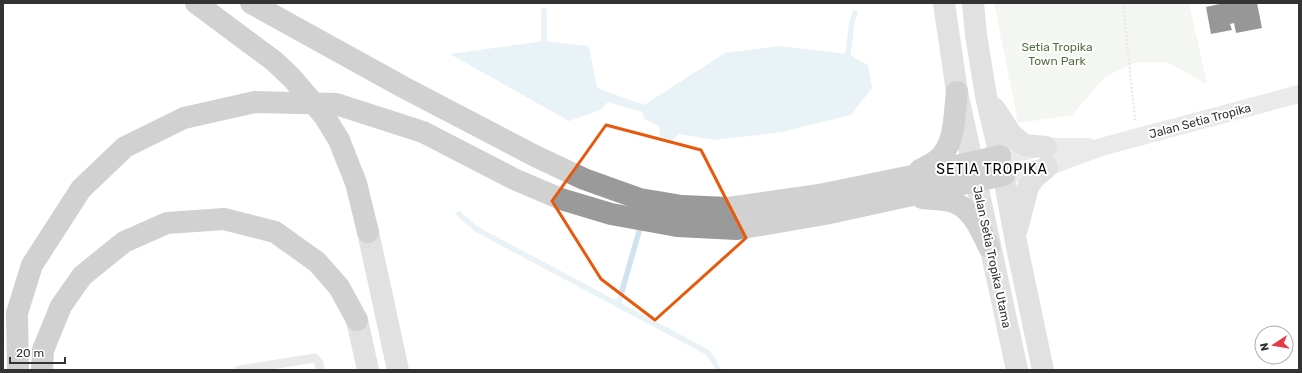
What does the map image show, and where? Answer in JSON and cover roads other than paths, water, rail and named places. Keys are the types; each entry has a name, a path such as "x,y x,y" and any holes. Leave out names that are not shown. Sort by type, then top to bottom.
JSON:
{"highway":[{"path":"196,3 274,62 292,78 325,116 339,140 356,183 368,232"},
{"path":"251,3 403,87 535,156 584,179 640,199 682,206 728,208 819,195 907,187 951,201 965,208 974,218 989,247"},
{"path":"907,187 947,149 951,136 957,92"},
{"path":"18,370 17,313 32,265 81,188 125,147 184,118 255,102 336,104 422,132 514,179 561,199 611,214 676,226 736,229 825,214 907,187 1002,166"},
{"path":"42,370 43,350 60,306 82,276 124,242 167,223 224,219 275,232 317,262 339,287 357,320"},
{"path":"3,353 5,370"}],"main road":[{"name":"Jalan Setia Tropika Utama","path":"944,3 957,92 989,247 1017,370"},
{"path":"973,3 976,35 986,96 1002,166 1016,242 1043,370"},
{"path":"986,96 1011,134 1024,145 1047,157 1028,186 1018,226 1016,242"},
{"path":"368,232 398,370"},
{"path":"357,320 368,370"}],"street":[{"name":"Jalan Setia Tropika","path":"1002,166 1101,147 1299,94"}],"lane":[{"path":"240,370 308,358 315,358 320,367"}],"water":[{"path":"544,41 589,46 597,88 644,105 725,53 779,46 848,54 868,65 872,88 851,115 782,132 715,140 679,134 672,141 660,136 659,126 644,119 642,112 608,102 600,110 569,121 450,54"}],"waterway":[{"path":"544,10 544,41"},
{"path":"848,54 852,22 855,13"},
{"path":"459,214 476,229 707,352 714,361 718,370"},
{"path":"618,305 640,228"}],"district":[{"name":"SETIA TROPIKA","path":"992,169"}],"park label":[{"name":"Setia Tropika Town Park","path":"1057,54"}]}
